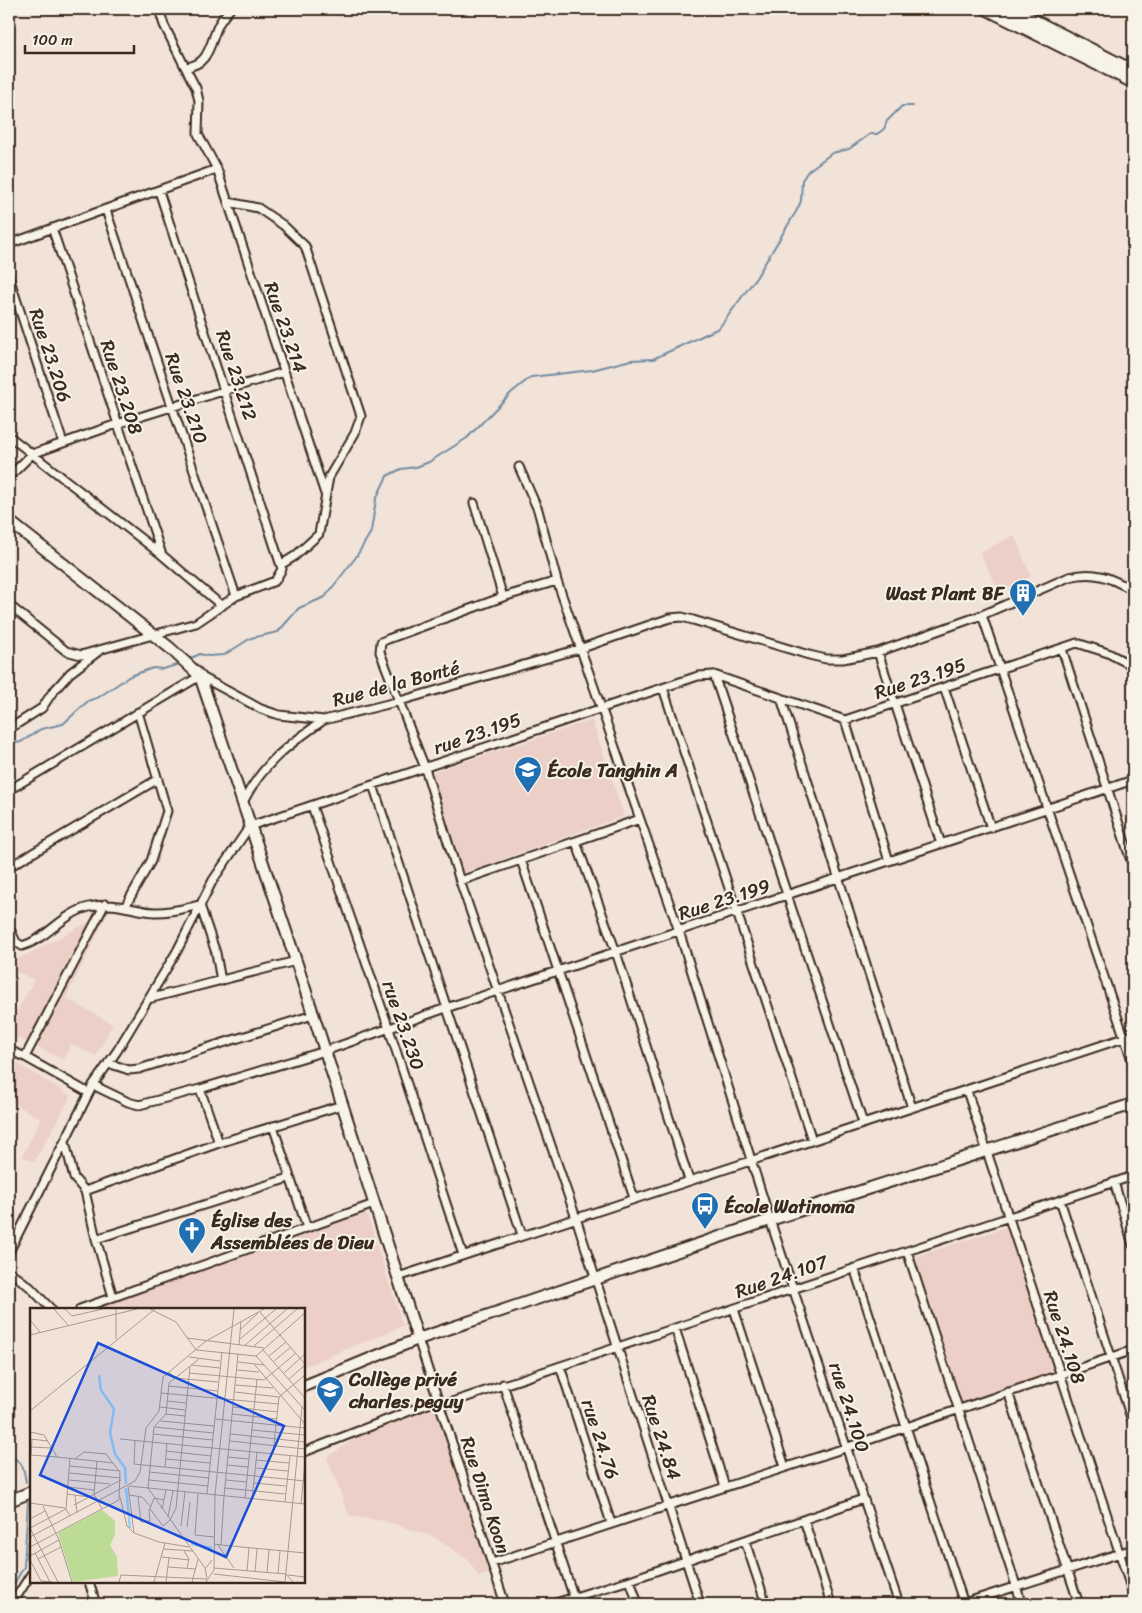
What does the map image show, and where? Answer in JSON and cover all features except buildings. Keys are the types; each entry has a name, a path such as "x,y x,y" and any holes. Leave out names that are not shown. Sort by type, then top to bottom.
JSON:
{"main road":[{"path":"987,9 1133,82"},
{"path":"1010,9 1133,70"}],"street":[{"name":"Rue 23.214","path":"159,9 164,25 196,88 199,101 198,128 200,140 217,169 325,494"},
{"path":"185,67 198,65 204,58 210,48 218,25 230,9"},
{"path":"9,244 217,169"},
{"name":"Rue 23.212","path":"159,191 282,567"},
{"path":"9,605 71,654 80,654 196,623 236,596 275,581 282,567 319,534 323,522 325,494 331,472 355,434 361,416 324,298 308,254 300,240 258,208 228,202"},
{"name":"Rue 23.210","path":"106,210 236,596"},
{"name":"Rue 23.208","path":"52,228 162,555"},
{"name":"Rue 23.206","path":"9,277 63,443"},
{"path":"9,478 32,454 118,424 284,372"},
{"path":"9,436 162,555 222,606"},
{"name":"rue 24.100","path":"519,467 538,510 557,581 582,648 679,931 770,1220 899,1604"},
{"path":"474,503 503,597 557,581"},
{"name":"Rue de la Bonté","path":"9,521 154,635 198,673 261,709 279,715 324,720 400,701 582,648 655,623 682,617 826,659 844,659 878,652 982,616 1054,582 1078,574 1106,576 1133,590"},
{"name":"Rue 24.84","path":"503,597 381,642 380,652 424,768 460,881 576,1218 615,1347 700,1604"},
{"path":"982,616 1133,1064"},
{"name":"Rue 23.195","path":"845,720 1081,643 1133,666"},
{"path":"9,729 42,708 52,693 70,673 101,649"},
{"path":"1062,649 1133,867"},
{"path":"878,652 941,844"},
{"path":"9,790 138,712 198,673 296,961 418,1339"},
{"path":"714,675 845,720 889,862"},
{"path":"714,675 789,895 863,1123"},
{"name":"rue 23.195","path":"250,826 698,676 714,675"},
{"path":"944,687 991,828"},
{"path":"663,688 812,1140"},
{"path":"780,698 912,1108"},
{"path":"126,906 151,861 166,816 166,805 138,712"},
{"path":"242,804 251,786 267,765 324,720"},
{"path":"9,867 158,779"},
{"name":"Rue 23.199","path":"93,1085 128,1102 140,1105 200,1090 325,1051 446,1008 1133,780"},
{"path":"373,785 522,1235"},
{"name":"rue 23.230","path":"312,806 389,1029 463,1255"},
{"path":"460,881 640,819"},
{"path":"9,1252 93,1085 177,951 213,880 250,826"},
{"path":"576,842 616,952 689,1180"},
{"path":"521,860 634,1198"},
{"path":"25,1057 105,904"},
{"path":"9,927 16,942 25,945 73,913 105,904 154,912 200,905"},
{"path":"200,905 216,953 221,981"},
{"path":"148,999 296,961"},
{"path":"108,1063 129,1070 139,1069 313,1015"},
{"path":"398,1277 1133,1035"},
{"path":"9,1050 89,1093"},
{"path":"200,1090 219,1143"},
{"name":"Rue 24.108","path":"967,1091 1133,1594"},
{"path":"305,1386 418,1339 594,1279 987,1149 1133,1104"},
{"path":"85,1191 219,1143 342,1105"},
{"path":"273,1126 307,1228"},
{"path":"65,1142 74,1178 85,1191 96,1239 113,1297"},
{"name":"Rue 24.107","path":"305,1452 439,1403 560,1366 734,1309 793,1287 1133,1176"},
{"path":"96,1239 289,1178"},
{"path":"1114,1182 1133,1245"},
{"path":"1060,1200 1133,1424"},
{"path":"83,1308 374,1204"},
{"path":"907,1251 1022,1604"},
{"path":"854,1268 963,1604 1016,1585 1133,1549"},
{"path":"9,1271 30,1287 50,1308"},
{"path":"734,1309 786,1467"},
{"path":"675,1328 725,1487"},
{"name":"Rue Dima Koon","path":"418,1339 505,1604"},
{"path":"492,1563 846,1448 904,1426 1133,1350"},
{"name":"rue 24.76","path":"560,1366 611,1523"},
{"path":"503,1384 575,1600"},
{"path":"1008,1392 1079,1604"},
{"path":"9,1501 30,1492"},
{"path":"552,1604 575,1600 863,1499"},
{"path":"804,1520 831,1604"},
{"path":"745,1541 766,1604"},
{"path":"12,1604 30,1576"},
{"path":"630,1580 638,1604"},
{"path":"89,1583 96,1604"}],"shaded area":[{"path":"1014,535 1031,576 999,592 980,553"},
{"name":"École Tanghin A","path":"592,720 624,816 463,873 433,772"},
{"path":"109,911 66,998 113,1024 96,1056 71,1044 64,1060 9,1034 9,1026 34,980 13,970 18,959"},
{"path":"9,1058 71,1096 34,1162 22,1156 41,1119 9,1101"},
{"path":"366,1211 403,1326 305,1367 305,1308 94,1308"},
{"path":"1007,1227 1055,1373 963,1403 914,1257"},
{"path":"433,1405 491,1573 479,1577 468,1560 434,1537 384,1521 349,1516 327,1457 366,1431"}],"waterway":[{"path":"189,659 200,654 208,656 224,655 251,638 278,632 299,608 325,597 356,557 371,532 376,499 387,476 401,469 416,467 429,462 467,438 512,392 531,377 592,370 631,360 653,359 719,328 756,278 797,210 801,201 802,180 808,171 832,153 849,149 870,134 877,134 884,129 887,121 902,106 913,106"},
{"path":"9,744 21,742 41,729 63,724 88,701 99,697 130,676 153,668 163,669 180,664"},
{"path":"9,1458 20,1463 26,1482"},
{"path":"9,1592 24,1567 28,1502"}],"place":[{"name":"Wast Plant BF","path":"1023,617"},
{"name":"École Tanghin A","path":"528,794"},
{"name":"École Watinoma","path":"705,1230"},
{"name":"Église des Assemblées de Dieu","path":"192,1255"},
{"name":"Collège privé charles peguy","path":"330,1414"}]}
